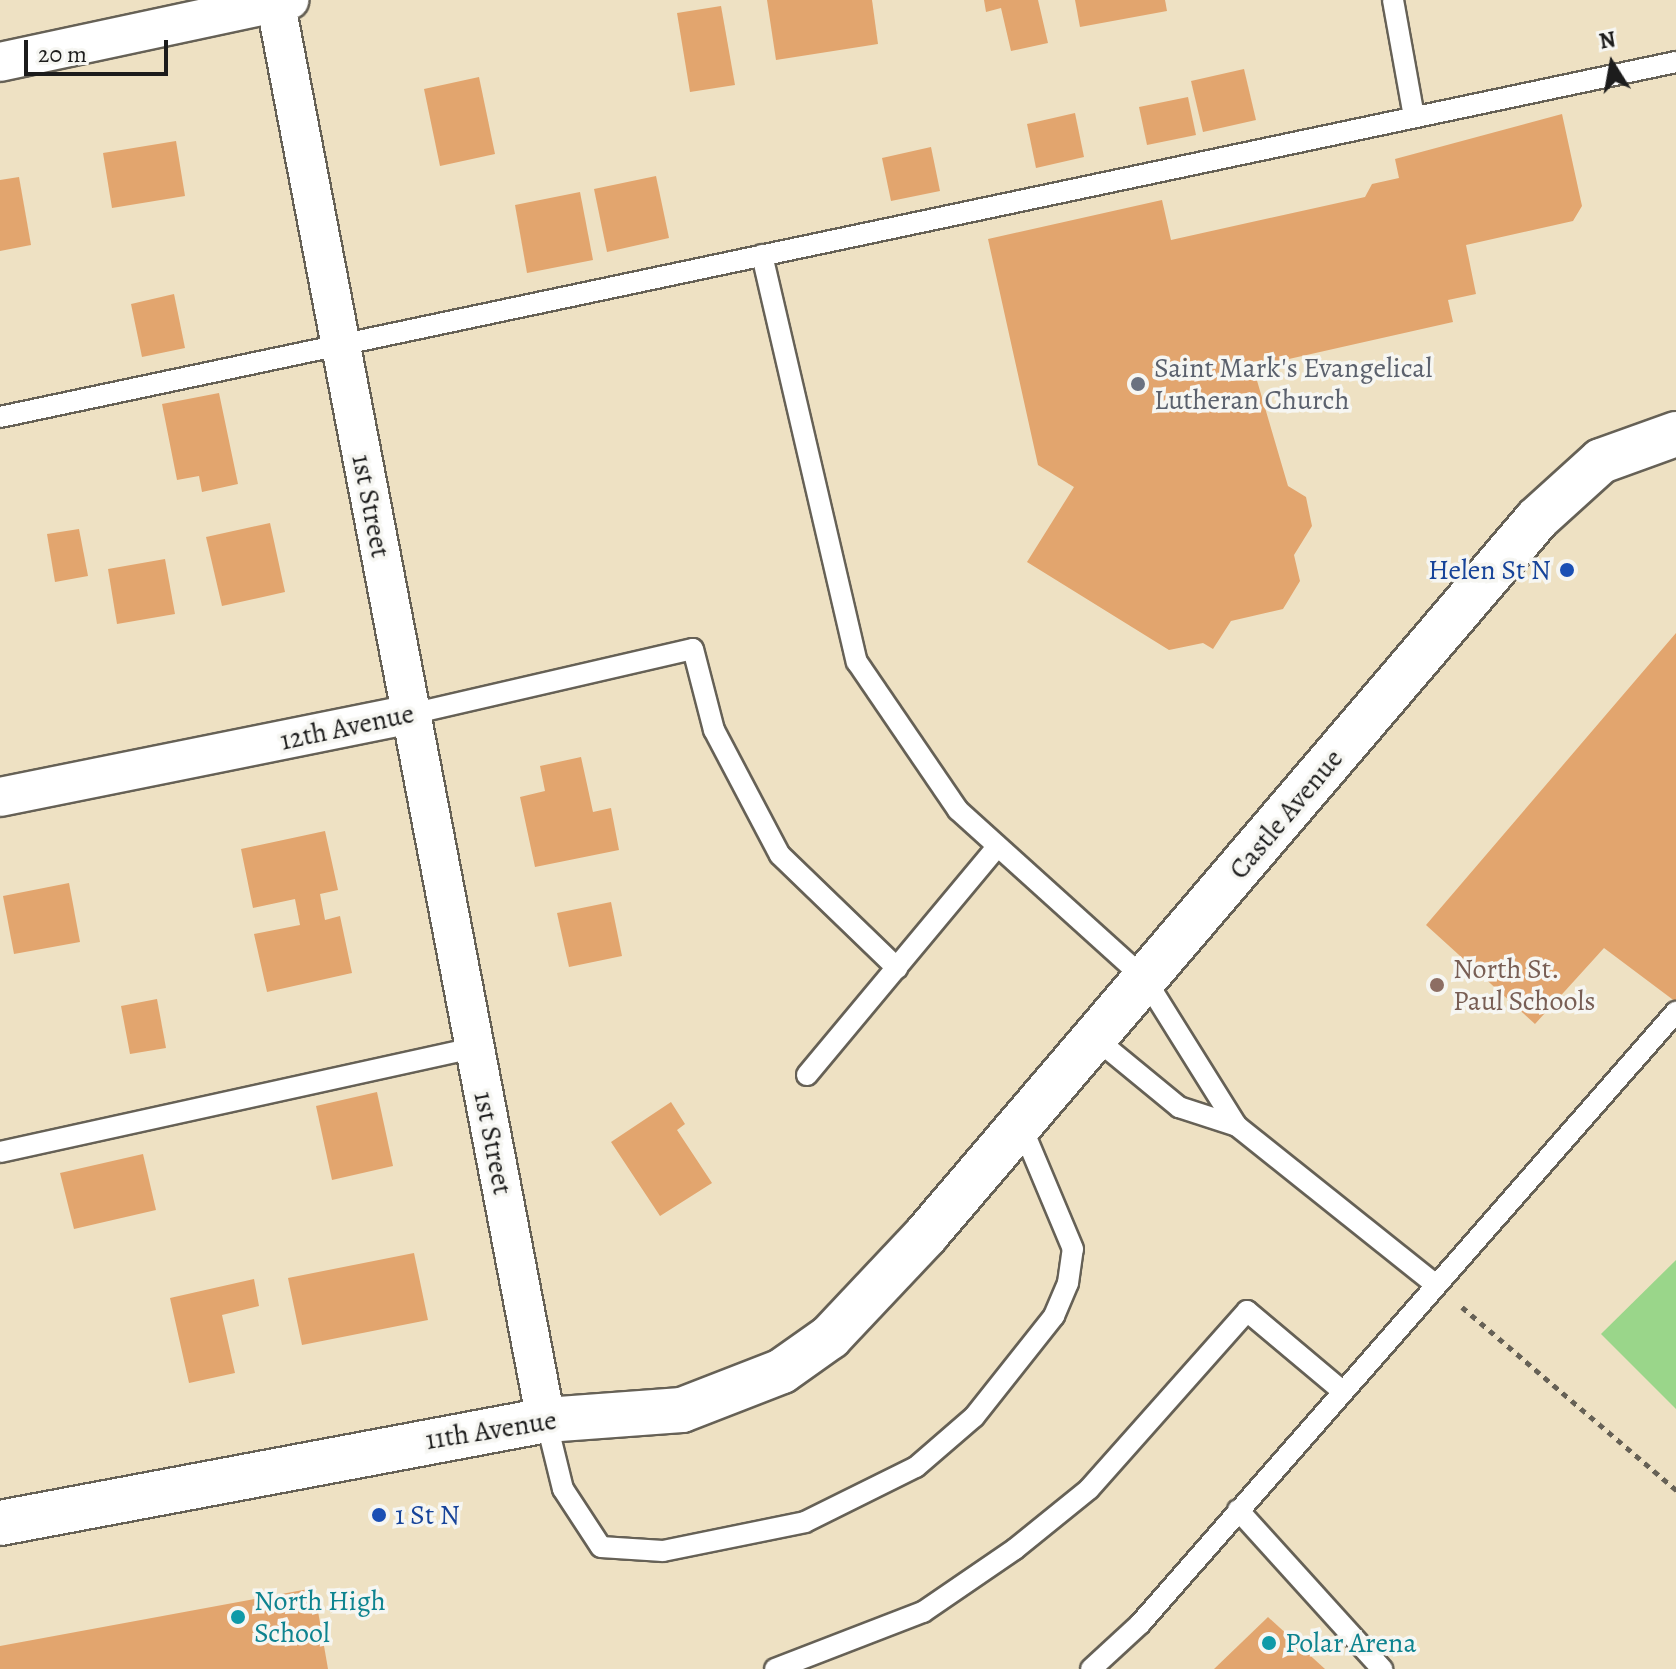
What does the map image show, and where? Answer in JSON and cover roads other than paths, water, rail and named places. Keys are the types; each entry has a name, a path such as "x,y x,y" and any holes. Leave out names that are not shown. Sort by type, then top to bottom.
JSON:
{"street":[{"path":"0,62 280,1"},
{"name":"1st Street","path":"280,1 340,344 546,1420"},
{"name":"Castle Avenue","path":"926,1235 1537,519 1601,461 1676,434"},
{"name":"12th Avenue","path":"0,797 411,714"},
{"name":"11th Avenue","path":"0,1523 546,1420 682,1410 756,1386 830,1337 926,1235"}],"lane":[{"path":"1393,0 1414,117"},
{"path":"0,417 1676,62"},
{"path":"762,255 857,662 958,810 995,849 1145,979 1237,1126 1434,1283"},
{"name":"12th Avenue","path":"411,714 693,649 714,730 780,855 897,968"},
{"path":"807,1075 995,849"},
{"path":"1091,1669 1238,1510 1434,1283 1676,1012"},
{"path":"1095,1038 1179,1107 1237,1126"},
{"path":"0,1152 474,1048"},
{"name":"1st Street","path":"546,1420 563,1489 601,1547 663,1551 805,1522 916,1467 974,1417 1054,1316 1068,1283 1073,1249 1021,1125"},
{"path":"775,1669 923,1612 1015,1549 1089,1489 1247,1311 1341,1390"},
{"path":"1238,1510 1382,1669"}],"place":[{"name":"Saint Mark's Evangelical Lutheran Church","path":"1138,384"},
{"name":"Helen St N","path":"1567,570"},
{"name":"North St. Paul Schools","path":"1437,985"},
{"name":"1 St N","path":"379,1515"},
{"name":"North High School","path":"238,1617"},
{"name":"Polar Arena","path":"1269,1643"}]}
